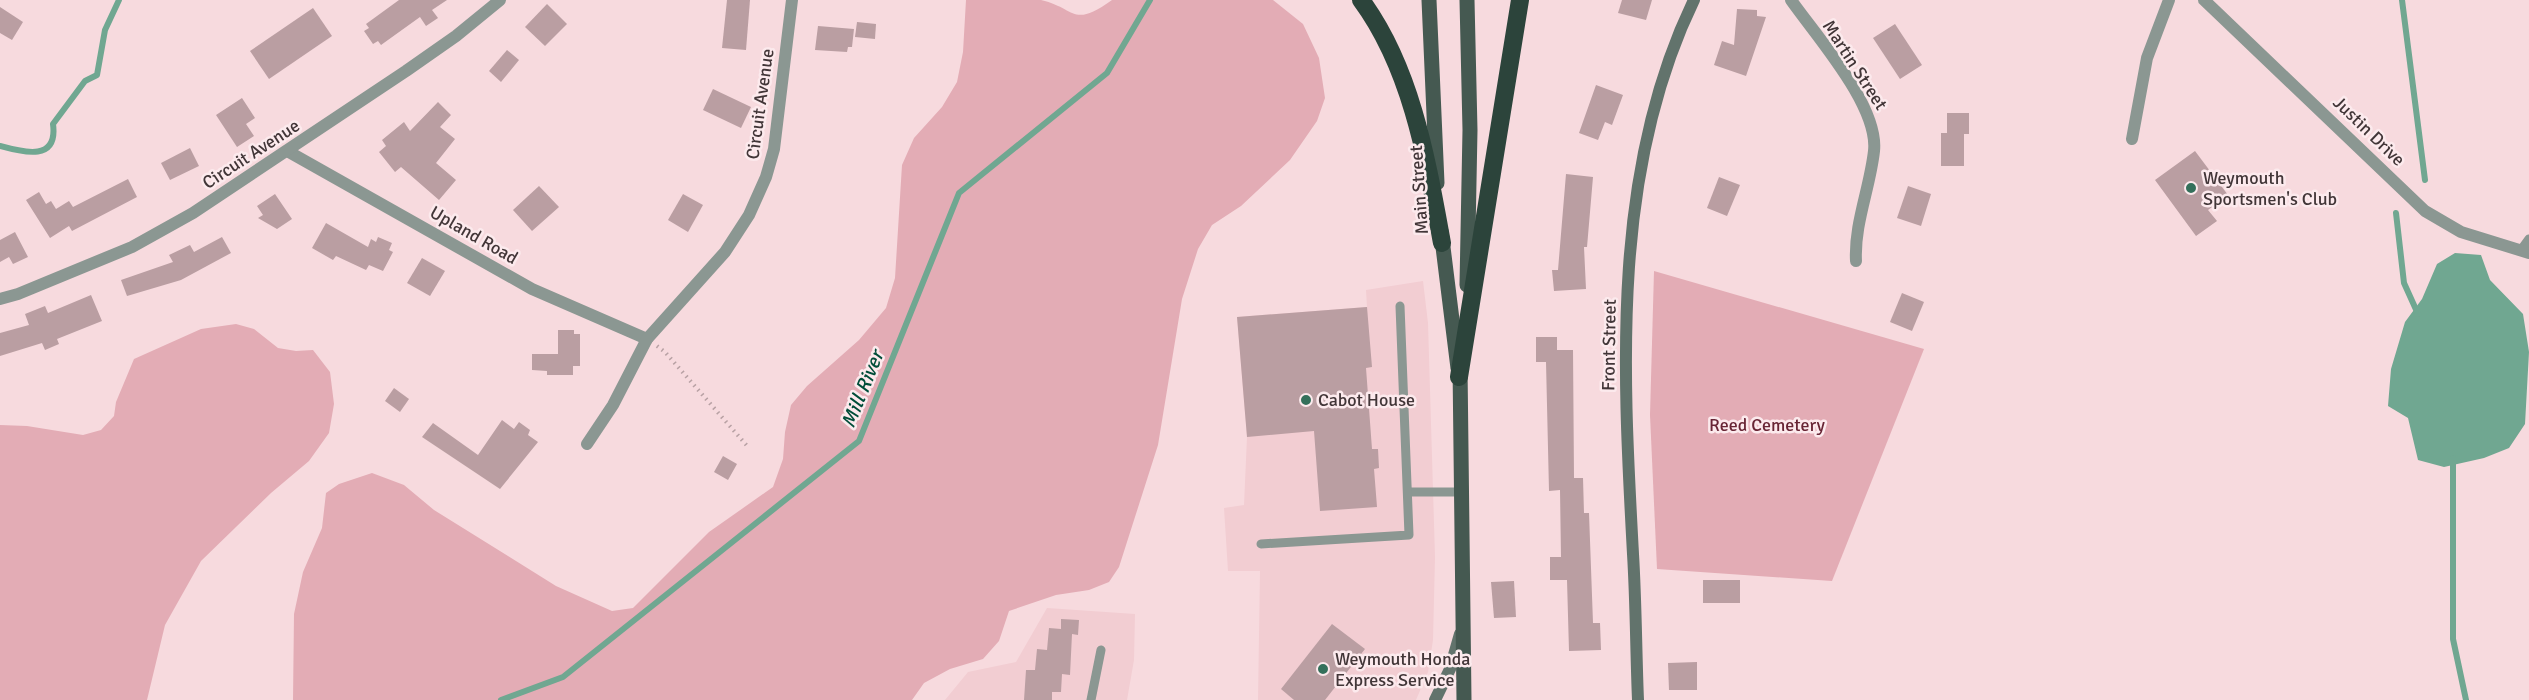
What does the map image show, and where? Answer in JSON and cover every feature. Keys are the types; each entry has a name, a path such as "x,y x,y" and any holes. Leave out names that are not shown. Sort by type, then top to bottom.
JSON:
{"highway":[{"path":"1361,0 1387,42 1405,86 1425,158 1442,243"},
{"path":"1459,377 1520,0"}],"main road":[{"name":"Main Street","path":"1430,0 1434,139 1442,243 1459,377"},
{"name":"Main Street","path":"1464,700 1459,377 1468,272 1467,0"}],"street":[{"name":"Circuit Avenue","path":"0,299 28,290 132,247 193,213 289,152 456,36 500,0"},
{"name":"Circuit Avenue","path":"587,444 613,405 647,339 725,252 749,215 766,177 774,149 792,0"},
{"name":"Front Street","path":"1638,700 1626,376 1631,249 1644,152 1660,90 1694,0"},
{"name":"Martin Street","path":"1791,0 1851,84 1868,111 1872,124 1874,152 1856,236 1856,261"},
{"path":"2132,139 2147,58 2169,0"},
{"name":"Justin Drive","path":"2204,0 2425,211 2461,232 2525,252"},
{"name":"Upland Road","path":"289,152 532,289 647,339"},
{"path":"1435,700 1450,669 1462,627"}],"lane":[{"path":"2525,252 2529,239"},
{"path":"1260,544 1409,535 1400,306"},
{"path":"1408,492 1460,492"},
{"path":"1090,700 1101,650"}],"path":[{"path":"647,339 665,352 749,448"}],"shaded area":[{"path":"2455,253 2481,255 2490,280 2523,314 2529,352 2525,424 2509,448 2484,458 2444,467 2418,460 2408,418 2388,406 2391,369 2405,322 2422,299 2437,264"},
{"path":"1423,281 1428,323 1435,557 1433,640 1428,672 1416,700 1258,700 1260,571 1228,571 1224,508 1244,505 1247,437 1237,317 1367,307 1366,290"},
{"path":"1047,608 1135,614 1134,660 1127,700 945,700 968,672 1016,662"}],"green space":[{"path":"966,0 1041,0 1081,15 1099,9 1112,0 1273,0 1303,24 1319,58 1325,98 1317,121 1290,160 1241,206 1212,225 1198,249 1182,299 1158,445 1119,567 1109,582 1089,590 1056,595 1009,611 999,641 983,659 950,669 924,683 912,700 293,700 294,614 303,572 322,528 326,493 339,484 372,473 404,485 434,510 556,586 612,611 633,608 709,532 773,487 783,459 785,432 791,405 807,386 859,340 886,308 895,278 902,165 914,138 942,107 957,82 963,52"},
{"name":"Reed Cemetery","path":"1654,271 1924,349 1832,581 1657,569 1650,415"},
{"path":"236,324 254,329 278,348 296,351 313,350 330,372 334,404 329,433 309,461 271,493 201,561 165,625 147,700 0,700 0,425 27,426 83,435 101,430 114,416 116,402 134,359 201,329"}],"building":[{"path":"399,0 447,0 432,10 438,18 426,26 420,17 381,45 378,41 373,44 364,31 369,28 366,24"},
{"path":"727,0 750,0 746,50 722,48"},
{"path":"1622,0 1652,0 1646,20 1618,13"},
{"path":"547,4 567,24 545,46 525,27"},
{"path":"0,7 23,22 12,40 0,33"},
{"path":"313,8 332,36 269,79 250,51"},
{"path":"1737,9 1757,10 1757,16 1766,17 1746,76 1714,65 1722,41 1734,45"},
{"path":"857,22 876,24 875,39 855,37"},
{"path":"1895,24 1922,65 1900,79 1873,38"},
{"path":"818,26 854,29 852,47 848,47 847,52 815,50"},
{"path":"507,50 519,60 501,82 489,71"},
{"path":"1596,85 1623,95 1612,125 1605,122 1598,140 1579,133"},
{"path":"713,89 751,107 741,128 703,110"},
{"path":"242,98 255,118 246,124 254,136 237,147 216,115"},
{"path":"438,102 451,115 440,127 455,139 436,163 456,180 439,200 401,167 395,172 379,152 386,146 382,140 404,122 410,131"},
{"path":"1947,113 1969,113 1969,134 1964,134 1964,166 1941,166 1941,133 1947,133"},
{"path":"190,148 199,166 170,180 161,163"},
{"name":"Weymouth Sportsmen's Club","path":"2195,151 2228,195 2208,210 2217,221 2196,236 2155,180"},
{"path":"1566,174 1593,177 1587,247 1584,247 1586,289 1554,291 1552,270 1558,270"},
{"path":"1719,177 1740,185 1727,216 1707,208"},
{"path":"128,179 137,197 72,231 69,226 50,238 26,200 39,192 46,204 51,201 56,209 69,201 73,207"},
{"path":"539,186 559,207 532,231 513,210"},
{"path":"1908,186 1931,194 1921,226 1897,218"},
{"path":"275,194 292,219 277,229 258,218 263,215 257,206"},
{"path":"683,194 703,205 688,232 668,220"},
{"path":"326,223 368,247 371,239 376,242 378,237 392,243 389,250 393,252 383,271 369,265 366,270 336,256 333,260 312,248"},
{"path":"15,232 28,257 13,264 9,257 0,262 0,240"},
{"path":"222,237 231,253 181,280 127,296 121,280 173,262 169,255 190,245 194,252"},
{"path":"422,258 445,271 430,296 407,283"},
{"path":"1902,293 1924,302 1912,331 1890,322"},
{"path":"91,295 102,321 57,339 59,344 45,350 42,343 0,356 0,333 29,325 25,314 45,306 48,313"},
{"name":"Cabot House","path":"1367,307 1372,367 1366,368 1372,449 1378,449 1379,468 1374,469 1377,507 1320,511 1314,431 1247,437 1237,317"},
{"path":"558,330 574,330 574,334 580,334 580,366 573,366 573,375 547,375 547,371 532,370 532,354 558,354"},
{"path":"1536,337 1557,337 1557,350 1573,350 1574,478 1583,478 1584,513 1589,513 1593,623 1600,623 1601,650 1569,651 1567,580 1550,580 1550,557 1561,557 1560,490 1549,491 1546,362 1536,362"},
{"path":"394,388 409,399 400,412 385,401"},
{"path":"502,420 514,429 519,422 530,430 528,435 538,442 500,489 422,437 433,423 478,455"},
{"path":"723,456 737,464 728,480 714,472"},
{"path":"1703,580 1740,580 1740,603 1703,603"},
{"path":"1514,581 1516,617 1494,618 1491,582"},
{"path":"1061,619 1079,620 1078,635 1072,634 1070,675 1062,674 1061,692 1052,692 1052,700 1024,700 1026,670 1035,670 1037,649 1047,650 1049,628 1061,629"},
{"name":"Weymouth Honda Express Service","path":"1332,624 1365,649 1325,700 1294,700 1281,689"},
{"path":"1697,662 1697,690 1669,690 1668,663"}],"waterway":[{"path":"0,146 29,152 45,149 50,144 53,124 85,81 97,75 105,30 119,0"},
{"name":"Mill River","path":"501,700 563,677 859,441 959,193 1107,73 1150,0"},
{"path":"2402,0 2425,180"},
{"path":"2396,213 2404,283 2418,314"},
{"path":"2453,458 2453,639 2466,700"}],"place":[{"name":"Weymouth Sportsmen's Club","path":"2191,188"},
{"name":"Cabot House","path":"1306,400"},
{"name":"Weymouth Honda Express Service","path":"1323,669"}]}
